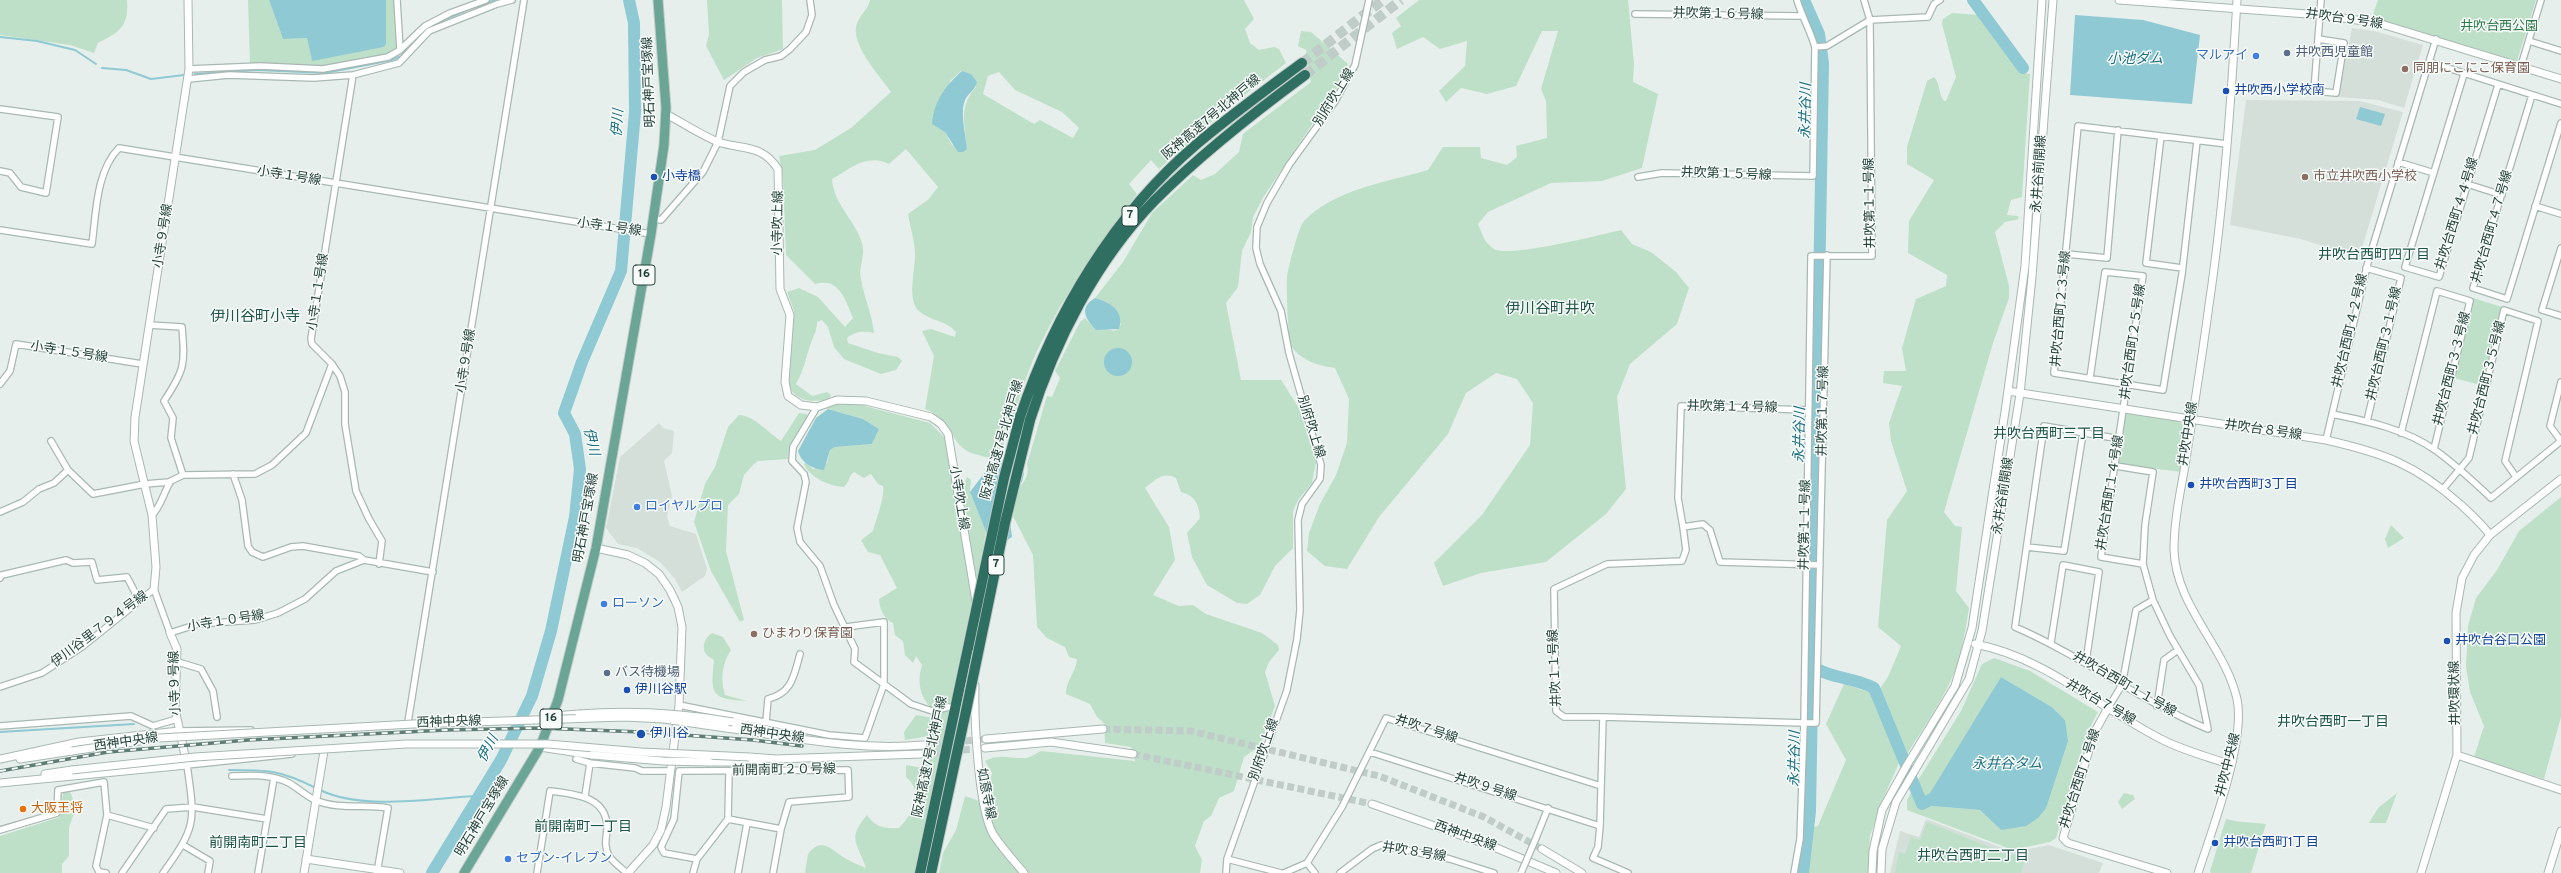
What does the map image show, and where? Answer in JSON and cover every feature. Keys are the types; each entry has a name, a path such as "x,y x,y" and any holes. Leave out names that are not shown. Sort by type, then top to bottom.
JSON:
{"highway":[{"name":"阪神高速7号北神戸線","path":"920,873 1004,478 1025,418 1042,359 1058,325 1082,280 1111,238 1164,176 1198,144 1302,63"},
{"name":"阪神高速7号北神戸線","path":"931,873 1005,523 1025,418 1038,395 1066,329 1119,244 1153,202 1236,126 1305,75"}],"main road":[{"name":"明石神戸宝塚線","path":"464,873 540,747 596,548 652,234 666,114 658,0"}],"street":[{"name":"小寺９号線","path":"188,0 188,79 142,364 134,441 152,514 156,567 154,589 177,649 178,662 175,680 177,719 188,765"},
{"path":"397,0 400,50"},
{"path":"189,69 260,66 303,73 388,57 400,50 425,26 450,13 486,0"},
{"path":"188,79 229,75 303,73 353,75 399,63 429,32 497,4 512,0"},
{"name":"小寺９号線","path":"408,722 524,0"},
{"path":"654,219 661,220 703,172 718,142 730,86 744,72 765,60 781,56 806,32 812,15 810,0"},
{"name":"別府吹上線","path":"1226,873 1227,859 1287,690 1297,639 1300,610 1298,520 1302,504 1320,479 1322,465 1289,353 1281,311 1256,248 1257,227 1266,203 1289,165 1334,103 1355,65 1370,0"},
{"path":"1797,0 1801,16 1810,30 1816,47 1827,46 1870,20 1928,17 1934,4 1940,0"},
{"path":"1864,0 1870,20"},
{"name":"永井谷前開線","path":"1872,873 1873,851 1882,810 1906,765 1955,686 1969,643 2008,391 2024,266 2042,0"},
{"name":"永井谷前開線","path":"1882,873 1882,849 1896,802 1969,679 1978,645 2020,394 2032,277 2053,0"},
{"name":"井吹台９号線","path":"2119,0 2155,1 2320,15 2378,23 2561,79"},
{"name":"井吹中央線","path":"2198,873 2231,765 2238,726 2236,697 2225,668 2185,596 2177,573 2176,526 2210,303 2227,144 2238,0"},
{"path":"2318,39 2344,43 2336,93 2314,91 2318,39 2320,15 2321,0"},
{"path":"2522,66 2541,0"},
{"name":"井吹第１６号線","path":"1635,14 1801,16"},
{"name":"井吹第１１号線","path":"1794,873 1800,839 1805,723 1805,565 1811,256 1872,256 1870,20"},
{"name":"井吹台西町４２号線","path":"2326,440 2366,268 2436,40"},
{"path":"2529,41 2561,51"},
{"name":"井吹第１５号線","path":"1638,177 1662,173 1813,176 1816,47"},
{"path":"2429,62 2561,104"},
{"name":"井吹台西町４４号線","path":"2464,74 2405,267 2439,277 2498,85"},
{"name":"小寺１１号線","path":"353,75 311,339 312,344 332,364 340,376 344,392 345,424 356,491 369,519 382,541 379,564"},
{"name":"井吹台西町４７号線","path":"2532,95 2473,288 2507,299 2561,123"},
{"path":"0,109 58,117 46,193 21,187 10,173 0,171"},
{"name":"小寺吹上線","path":"666,114 718,142 760,151 772,160 778,169 780,289 790,315 785,382 788,396 801,405 816,407 837,400 866,401 931,417 941,424 948,434 977,609 974,704"},
{"name":"井吹台西町２３号線","path":"2197,141 2182,268 2163,390 2054,373 2067,254 2078,126 2227,144"},
{"path":"2067,254 2107,258 2118,130"},
{"path":"2161,136 2146,263 2182,268"},
{"name":"小寺１号線","path":"0,230 92,244 97,199 110,157 119,148 336,185 652,234"},
{"path":"2398,162 2434,173"},
{"path":"2468,184 2502,195"},
{"path":"2535,206 2561,214"},
{"path":"2561,248 2542,310 2561,316"},
{"name":"井吹第１７号線","path":"1805,723 1814,722 1817,670 1826,255"},
{"name":"井吹台西町３１号線","path":"2366,268 2401,278 2367,421"},
{"name":"井吹台西町２５号線","path":"2090,378 2105,272 2143,276 2124,410"},
{"name":"井吹台西町３３号線","path":"2401,433 2437,291 2470,301 2434,449"},
{"name":"井吹台西町３５号線","path":"2443,489 2469,458 2504,310 2538,321 2505,461 2516,477"},
{"path":"149,325 182,327 184,362 180,378 164,401 173,418 171,438 183,474"},
{"name":"小寺１５号線","path":"0,384 10,371 16,344 142,364"},
{"path":"51,441 68,470 93,494 145,484 171,481 183,474 207,476 255,474 272,465 306,433 332,364"},
{"path":"2332,414 2367,421 2401,433 2434,449 2460,469 2491,498 2561,441 2550,426 2561,382"},
{"name":"井吹台８号線","path":"2008,391 2326,440 2370,450 2402,462 2443,489 2483,525 2490,535"},
{"name":"井吹第１４号線","path":"1682,528 1678,498 1681,406 1808,410"},
{"path":"816,407 793,448 792,461 804,474 806,482 797,528 800,542 820,566 834,605 855,648 854,662 911,704 932,711 949,708"},
{"name":"井吹台西町１４号線","path":"2124,410 2101,558 2143,564"},
{"name":"井吹台西町１１号線","path":"2116,466 2153,472 2145,525 2143,564 2153,600 2178,650 2199,685 2208,729 2157,706 2051,642 2015,627 2044,426 2120,439"},
{"path":"2027,547 2064,551 2083,433"},
{"path":"0,512 23,502 39,489 54,483 68,470"},
{"path":"233,474 242,500 248,546 252,552 263,558 291,547 303,546 359,556 364,560 379,564 433,572"},
{"name":"井吹環状線","path":"2421,873 2457,755 2456,613 2462,578 2474,555 2490,535 2561,479"},
{"path":"152,514 156,511 164,491 171,481"},
{"path":"1682,528 1703,524 1710,530 1720,562 1820,565"},
{"name":"井吹１１号線","path":"1603,717 1564,717 1556,711 1554,589 1607,564 1682,560 1686,550 1682,528"},
{"path":"537,873 550,791 585,796 596,803 605,815 607,827 605,846 610,857 627,873 653,845 661,830 679,705 682,627 678,607 670,590 659,574 645,563 628,555 596,548"},
{"path":"0,578 2,575 66,560 73,563 92,562 97,580 127,577 139,600"},
{"name":"小寺１０号線","path":"170,632 198,624 255,620 278,613 305,600 336,572 364,560"},
{"path":"2051,642 2063,565 2099,572 2086,662"},
{"name":"伊川谷里７９４号線","path":"0,687 42,673 82,647 154,589"},
{"path":"2108,708 2122,685 2136,610 2153,600"},
{"path":"679,705 829,734 865,738 884,684 884,622 846,627"},
{"name":"井吹台７号線","path":"1969,643 1993,648 2029,663 2165,741 2231,765"},
{"path":"2157,706 2164,660 2178,650"},
{"path":"766,722 768,699 779,696 792,684 800,654"},
{"path":"178,662 201,669 213,691 217,717"},
{"name":"如意寺線","path":"974,704 979,773 993,834 1024,873"},
{"name":"井吹台西町７号線","path":"2108,708 2094,733 2063,838 2068,843 2167,873"},
{"path":"548,717 622,711 671,712 733,722 823,742"},
{"path":"0,726 131,716 153,726 177,719"},
{"name":"西神中央線","path":"179,731 257,730 408,722 548,717"},
{"name":"西神中央線","path":"0,763 159,738 413,724 624,717 664,719 823,742 869,747 923,745"},
{"path":"1628,873 1593,858 1598,847 1600,826 1603,717 1805,723"},
{"name":"井吹７号線","path":"1307,863 1342,807 1386,718 1601,786"},
{"path":"986,739 1103,729"},
{"path":"0,759 79,742 179,731"},
{"path":"985,748 1051,742 1133,754"},
{"name":"西神中央線","path":"0,783 72,770 166,759 406,744 548,744 641,752 776,759 841,758 921,754"},
{"name":"西神中央線","path":"188,765 324,751 470,745 540,747"},
{"path":"540,747 635,768 642,771 670,771"},
{"path":"304,873 315,798 324,751"},
{"name":"井吹９号線","path":"1370,752 1548,808 1600,826"},
{"path":"2457,755 2561,790"},
{"path":"576,759 663,762 763,762 841,758"},
{"path":"585,796 591,759"},
{"path":"0,783 188,765 192,807 190,832 183,845 163,873"},
{"name":"前開南町２０号線","path":"697,859 664,853 661,847 674,819 679,771 729,772 848,770 849,797 789,802 781,829 774,873"},
{"path":"693,873 697,859 728,819 729,772"},
{"path":"232,776 263,775 288,782 315,798 353,807 388,808 377,871"},
{"path":"258,873 274,778"},
{"path":"0,830 57,813 58,790 75,785 104,782 108,815 96,866 99,872 106,873"},
{"name":"西神中央線","path":"1372,804 1494,847 1556,873"},
{"path":"122,873 166,809 192,807 267,819"},
{"path":"1521,873 1548,808"},
{"path":"108,815 154,828"},
{"path":"728,819 781,829"},
{"path":"738,873 747,823"},
{"path":"2548,873 2561,831"},
{"path":"183,845 210,861 208,873"},
{"name":"井吹８号線","path":"1340,873 1372,848 1381,845 1450,859 1494,873"},
{"path":"1542,849 1582,873"},
{"path":"306,859 377,871 400,873"},
{"path":"1227,859 1281,873"},
{"path":"1284,873 1307,863 1315,873"}],"shaded area":[{"path":"2352,28 2374,31 2423,45 2404,108 2378,100 2338,97"},
{"path":"2246,100 2360,101 2403,112 2359,258 2301,239 2230,225"},
{"path":"659,423 663,428 674,431 672,453 664,461 672,496 667,517 670,526 696,534 707,569 705,576 682,592 675,579 660,562 637,548 618,544 606,528 620,457"},
{"path":"1926,819 2013,852 2049,845 2103,863 2099,873 1890,873 1900,831 1919,837"}],"green space":[{"path":"0,0 127,0 127,9 125,22 122,27 98,43 94,53 70,45 0,35"},
{"path":"248,0 269,0 283,39 307,38 312,60 384,47 386,0 394,0 397,50 387,55 318,66 250,64"},
{"path":"707,0 782,0 783,49 757,58 724,80 706,46 709,34"},
{"path":"870,0 1244,0 1254,19 1245,29 1250,43 1259,50 1274,47 1279,49 1286,63 1220,114 1159,169 1151,160 1129,184 1137,194 1109,231 1070,289 1047,330 1031,364 1008,433 997,460 967,451 956,441 945,423 940,418 934,413 925,409 934,356 922,331 931,329 955,337 956,332 948,325 928,317 919,311 915,306 913,299 912,283 915,251 908,214 929,199 938,187 906,149 889,164 881,161 866,161 859,163 832,179 836,195 858,233 863,246 860,274 872,319 874,333 863,332 854,334 847,338 848,343 878,353 898,357 902,361 896,370 881,374 844,359 834,347 828,327 822,320 817,322 816,330 803,369 796,384 812,396 827,392 831,395 829,400 815,401 798,397 790,389 787,382 794,311 787,292 799,288 818,297 845,327 853,318 840,291 830,284 815,284 786,255 783,178 779,156 815,150 851,128 891,92 866,58 860,48 857,38 856,29 858,21","holes":["961,71 971,74 976,87 970,94 965,109 964,124 967,149 952,145 945,132 950,81","999,72 1015,90 1062,112 1079,128 1073,138 1040,120 1034,124 983,94 988,76"]},
{"path":"1419,0 1628,0 1634,64 1633,82 1658,94 1642,168 1602,181 1551,183 1488,212 1478,224 1488,244 1494,249 1503,251 1517,251 1555,245 1621,230 1632,244 1651,252 1676,272 1689,288 1677,324 1630,364 1617,397 1626,489 1606,514 1546,562 1481,573 1443,586 1434,563 1482,515 1530,445 1533,403 1517,379 1496,373 1466,393 1448,434 1379,517 1347,569 1325,566 1307,551 1309,533 1320,504 1336,475 1347,443 1349,399 1335,368 1322,366 1304,358 1299,355 1291,345 1287,289 1287,276 1294,247 1304,221 1331,201 1362,188 1428,170 1443,147 1480,147 1481,158 1507,165 1517,157 1516,146 1547,138 1546,101 1541,89 1558,31 1542,31 1516,86 1487,94 1461,88 1446,102 1439,91 1465,66 1467,41 1440,49 1423,37 1397,49 1392,33 1401,26 1396,18"},
{"name":"井吹台西公園","path":"2378,0 2536,0 2517,61 2372,17"},
{"path":"1952,13 1980,15 2023,73 2030,74 2022,197 2011,200 2007,215 2018,216 2019,219 2005,222 1995,232 2009,286 2009,298 1993,343 1944,512 1955,526 1962,527 1956,591 1969,608 1966,629 1958,662 1948,687 1906,756 1878,691 1888,677 1901,646 1878,627 1887,520 1907,491 1891,441 1889,423 1902,386 1883,383 1884,371 1906,371 1902,348 1916,299 1946,286 1947,275 1908,253 1909,221 1934,180 1907,164 1907,147 1927,81 1934,77 1938,83 1942,98 1946,101 1956,77 1942,24 1943,19"},
{"path":"1301,31 1311,32 1348,64 1340,83 1264,196 1253,217 1251,232 1242,251 1238,287 1226,303 1241,380 1281,380 1299,408 1316,462 1312,483 1298,500 1293,511 1293,548 1275,566 1260,595 1247,604 1237,603 1207,585 1192,557 1187,533 1200,518 1199,509 1193,498 1186,493 1181,492 1176,478 1167,475 1159,477 1145,488 1169,527 1175,560 1153,595 1179,606 1193,605 1206,614 1262,633 1278,645 1279,650 1269,662 1265,672 1275,706 1260,746 1244,757 1234,791 1219,798 1211,816 1204,821 1195,846 1202,860 1200,873 939,873 943,853 956,830 965,796 979,801 989,784 992,773 985,761 995,757 1026,758 1041,751 1135,761 1131,747 1105,743 1104,723 1097,717 1090,704 1066,694 1066,689 1075,668 1077,659 1069,657 1065,647 1047,638 1037,627 1033,555 1013,516 1019,486 1023,482 1028,470 1027,464 1047,396 1052,397 1060,378 1055,371 1080,322 1085,318 1096,330 1105,329 1115,331 1121,325 1118,314 1115,310 1109,304 1095,298 1123,262 1152,213 1193,175 1201,180 1215,174 1239,152 1243,134 1311,82 1306,50 1298,46"},
{"path":"2473,298 2502,307 2484,386 2454,378"},
{"path":"840,403 861,405 930,423 946,439 973,596 914,873 805,873 808,854 817,846 822,845 866,868 857,847 855,836 861,823 867,815 877,825 889,828 899,828 909,816 915,803 916,796 912,783 906,777 906,765 923,768 930,736 905,740 904,732 916,715 935,718 937,713 927,703 921,692 920,672 922,665 916,656 913,663 905,655 903,641 895,635 893,623 884,616 880,607 879,599 897,588 880,555 868,552 861,540 873,531 882,502 883,486 878,484 871,474 864,478 854,472 844,487 832,485 815,477 804,464 806,462 813,469 827,463 830,450 835,447 872,444 879,429 863,419 825,408"},
{"path":"799,413 807,414 807,419 789,449 788,459 758,461 754,464 744,475 739,494 728,505 726,551 744,620 740,622 711,571 694,522 705,484 715,467 728,427 739,415 756,421 781,441"},
{"path":"2126,413 2177,421 2184,425 2186,435 2181,472 2119,464"},
{"path":"967,477 971,480 970,492 986,531 977,580 968,542 964,513 964,487"},
{"path":"2561,497 2561,717 2544,779 2474,757 2484,726 2470,692 2466,666 2468,626 2476,598 2497,570 2519,531"},
{"path":"2391,525 2404,538 2388,548 2385,539"},
{"path":"712,633 723,637 731,650 724,666 722,677 725,695 747,701 720,697 713,688 714,660 707,655 704,648 706,640"},
{"path":"1994,658 2030,671 2098,712 2088,731 2056,838 2050,842 2013,850 1907,810 1907,800 1961,711 1982,664","holes":["2001,677 2052,707 2065,720 2001,830 1980,810 1932,806 1930,802"]},
{"path":"1844,684 1872,693 1899,763 1882,801 1870,836 1868,873 1807,873 1813,827 1818,826 1846,760 1826,724"},
{"path":"70,791 76,807 69,828 69,856 62,864 62,873 0,873 0,836 60,817 63,793"},
{"path":"2124,793 2133,795 2135,799 2122,809 2118,802"},
{"path":"2397,793 2386,823 2369,823 2378,808"},
{"path":"2226,819 2266,824 2251,873 2211,873 2210,871"},
{"path":"1927,822 2009,855 2027,854 2021,873 1895,873 1899,852 1905,854 1911,837 1920,840"}],"water":[{"path":"269,0 386,0 386,44 384,47 312,61 307,38 283,39"},
{"name":"小池ダム","path":"2075,15 2143,20 2200,35 2192,104 2070,95"},
{"path":"962,71 971,74 977,82 974,89 966,98 963,109 967,149 963,152 958,152 945,132 932,124 935,108 941,94 950,82"},
{"path":"2360,107 2385,114 2381,126 2356,119"},
{"path":"1095,298 1106,302 1115,308 1120,317 1119,329 1096,330 1092,326 1085,314 1085,310 1090,302"},
{"path":"1118,348 1128,352 1132,362 1128,372 1118,376 1108,372 1104,362 1108,352"},
{"path":"828,409 863,419 879,429 872,444 835,447 830,450 824,470 808,465 802,459 798,451 816,418"},
{"path":"995,459 1024,473 1022,482 1014,486 1009,513 1012,537 993,549 970,492"},
{"name":"永井谷タム","path":"2001,677 2052,707 2065,720 2068,741 2046,808 2038,818 2026,826 2001,830 1980,810 1932,806 1927,798"}],"waterway":[{"path":"486,3 495,0"},
{"name":"伊川","path":"432,873 501,760 532,696 551,631 575,517 580,469 575,434 564,413 582,362 621,271 635,112 634,23 629,0"},
{"name":"永井谷川","path":"1803,873 1810,811 1823,63 1819,34 1804,0"},
{"path":"1973,0 2023,68"},
{"path":"434,24 467,10"},
{"path":"195,74 257,70 325,73 392,60 401,56 421,33"},
{"path":"0,37 37,41 75,50 96,64"},
{"path":"102,68 126,70 151,79 184,75"},
{"path":"1812,666 1835,676 1866,684 1874,688 1922,804 1943,793"},
{"path":"0,732 134,724"},
{"path":"229,770 274,772 283,774 316,788"},
{"path":"320,790 337,796 377,802 419,801 478,796"}],"tunnel":[{"path":"1302,63 1383,0"},
{"path":"1305,75 1401,0"},
{"path":"1103,729 1191,731 1379,776 1484,817 1542,849"},
{"path":"923,745 986,739"},
{"path":"921,754 985,748"},
{"path":"1133,754 1372,804"}],"railway":[{"path":"0,771 108,752 248,740 446,730 540,728 641,732 753,740 802,746"}],"place":[{"name":"井吹西児童館","path":"2287,53"},
{"name":"マルアイ","path":"2256,56"},
{"name":"同朋にこにこ保育園","path":"2405,69"},
{"name":"井吹西小学校南","path":"2226,91"},
{"name":"小寺橋","path":"654,177"},
{"name":"市立井吹西小学校","path":"2305,177"},
{"name":"井吹台西町3丁目","path":"2191,485"},
{"name":"ロイヤルプロ","path":"637,507"},
{"name":"ローソン","path":"604,604"},
{"name":"ひまわり保育園","path":"754,634"},
{"name":"井吹台谷口公園","path":"2447,641"},
{"name":"バス待機場","path":"607,673"},
{"name":"伊川谷駅","path":"627,690"},
{"name":"伊川谷","path":"641,734"},
{"name":"大阪王将","path":"23,809"},
{"name":"井吹台西町1丁目","path":"2215,843"},
{"name":"セブン-イレブン","path":"508,859"}],"district":[{"name":"井吹台西町四丁目","path":"2374,256"},
{"name":"伊川谷町井吹","path":"1550,310"},
{"name":"伊川谷町小寺","path":"255,318"},
{"name":"井吹台西町三丁目","path":"2049,435"},
{"name":"井吹台西町一丁目","path":"2333,723"},
{"name":"前開南町一丁目","path":"583,828"},
{"name":"前開南町二丁目","path":"258,844"},
{"name":"井吹台西町二丁目","path":"1973,857"}]}
